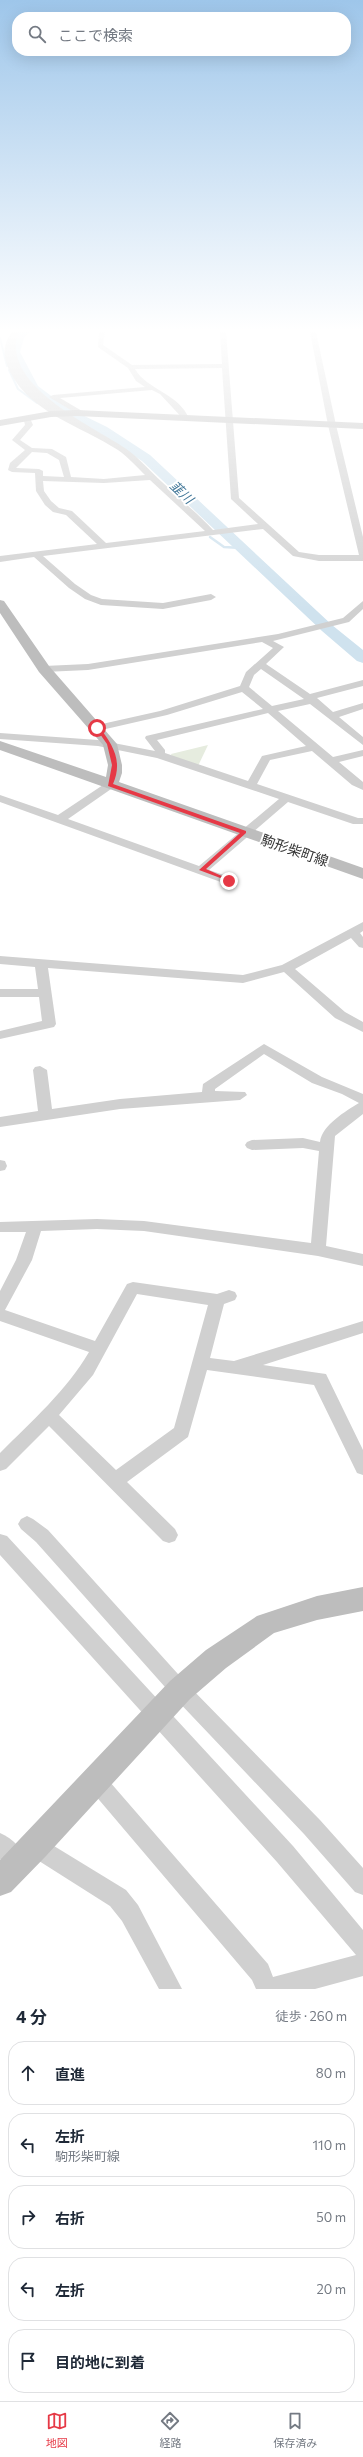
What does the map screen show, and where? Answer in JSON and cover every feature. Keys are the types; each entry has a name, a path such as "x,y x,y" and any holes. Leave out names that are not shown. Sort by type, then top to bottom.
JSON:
{"street":[{"path":"29,425 16,440 30,450 49,451 63,459 68,480"},
{"path":"77,425 121,449 214,533"},
{"path":"230,425 234,496 239,504 263,526 301,556 363,558"},
{"path":"327,425 363,426"},
{"path":"332,425 363,555"},
{"path":"30,450 13,465 12,470 39,471 40,491 51,507 69,513 105,547"},
{"path":"39,478 104,481 152,477"},
{"path":"0,559 263,526"},
{"path":"37,555 72,586 88,597 101,602 163,606 211,597"},
{"path":"44,669 88,667 234,642 264,640 351,618 363,604"},
{"path":"2,609 44,669 110,744 115,765 115,773 110,785 59,820"},
{"path":"244,688 249,674 262,665 279,647 264,640"},
{"path":"262,665 310,698 363,742"},
{"path":"159,755 160,750 150,738 272,710 363,684"},
{"path":"97,728 164,713 244,688"},
{"path":"244,688 272,710 356,783 363,787"},
{"path":"331,716 361,709"},
{"path":"0,736 110,744 159,755 357,822 363,821"},
{"name":"駒形柴町線","path":"0,745 363,874"},
{"path":"251,785 266,758 315,747"},
{"path":"331,761 363,753"},
{"path":"0,798 229,881"},
{"path":"202,870 244,832 287,798"},
{"path":"0,960 229,979 261,976 287,968 323,947 358,930 363,944"},
{"path":"0,1035 49,1024 40,964"},
{"path":"287,968 340,1015 363,1028"},
{"path":"0,993 45,993"},
{"path":"209,1096 208,1086 264,1048 317,1080 347,1091 363,1100"},
{"path":"40,1070 46,1114"},
{"path":"0,1122 46,1114 209,1096 240,1095"},
{"path":"318,1250 328,1135 363,1107"},
{"path":"252,1144 303,1143 327,1148"},
{"path":"0,1227 96,1224 144,1226 318,1250 363,1260"},
{"path":"0,1306 24,1260 35,1226"},
{"path":"0,1464 49,1415 86,1370 100,1349 133,1288 223,1298 200,1363 182,1432 116,1480"},
{"path":"0,1315 100,1349"},
{"path":"234,1368 363,1327"},
{"path":"200,1363 320,1379 363,1468"},
{"path":"49,1415 116,1480 169,1535"},
{"path":"27,1524 47,1542 180,1690 312,1827 363,1884"},
{"path":"0,1542 99,1648 157,1715 285,1854 363,1947"},
{"path":"171,1989 130,1912 118,1898 14,1859 96,1781 180,1690 216,1659 266,1624 316,1608 363,1599"},
{"path":"96,1781 260,1972 267,1989"},
{"path":"271,1989 363,1965"}],"shaded area":[{"path":"208,745 198,766 172,757 171,754"}],"waterway":[{"name":"韮川","path":"93,425 146,458 327,628 363,658"},
{"path":"210,537 224,547 241,548"}],"route":[{"path":"97,728 110,744 115,765 115,773 110,785 244,832 202,870 229,881"}]}
